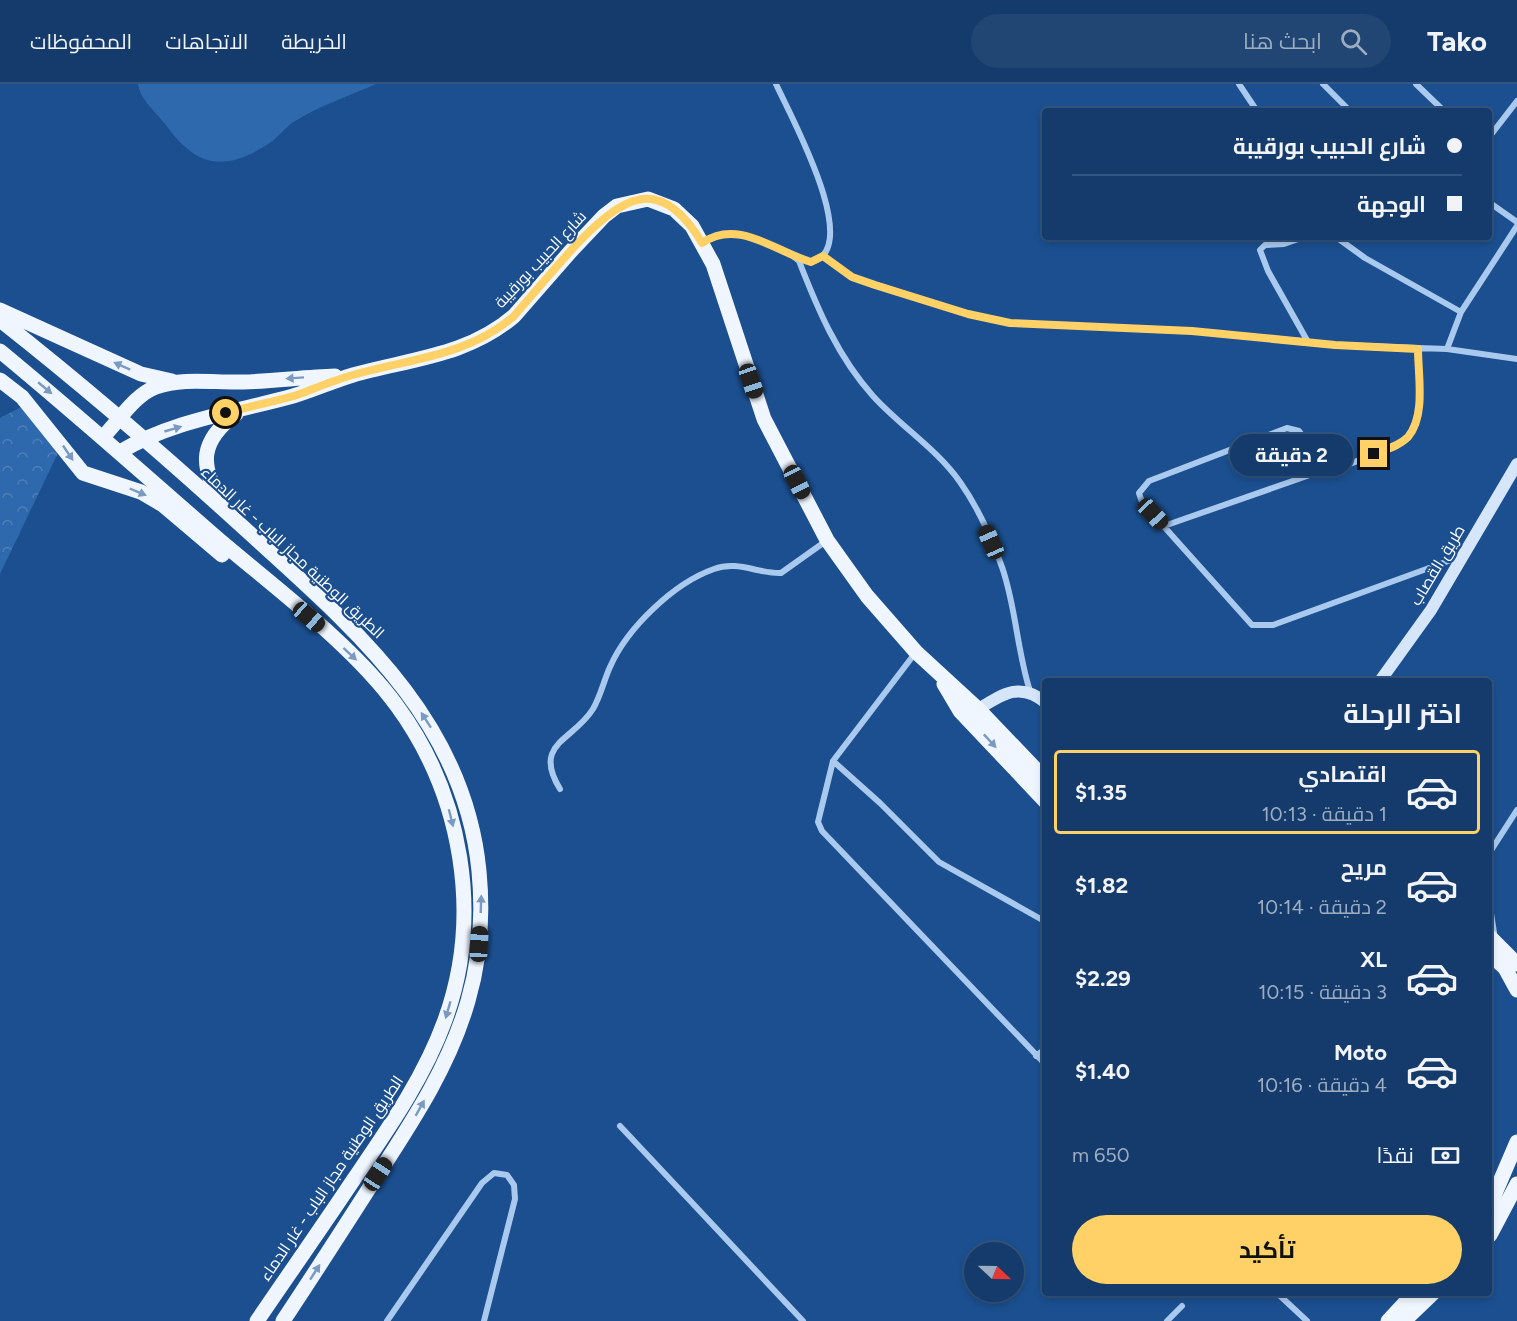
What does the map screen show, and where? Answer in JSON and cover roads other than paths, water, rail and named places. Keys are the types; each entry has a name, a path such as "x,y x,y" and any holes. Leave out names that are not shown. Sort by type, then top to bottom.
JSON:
{"main road":[{"name":"شارع الحبيب بورقيبة","path":"120,452 143,437 295,395 353,375 449,352 500,328 604,216 631,201 648,199 674,209 692,226 702,243 713,264 764,419 827,540 867,596 972,713 1042,797"},
{"path":"0,310 141,374 178,382"},
{"name":"الطريق الوطنية مجاز الباب - غار الدماء","path":"0,320 143,437 235,520 380,658 416,704 440,741 469,810 477,850 482,896 479,944 469,999 450,1054 417,1115 283,1321"},
{"name":"الطريق الوطنية مجاز الباب - غار الدماء","path":"0,351 103,437 357,661 396,704 431,765 447,801 457,841 463,881 464,925 458,972 445,1020 420,1076 383,1136 257,1321"},
{"name":"شارع الحبيب بورقيبة","path":"103,437 122,419 131,405 155,387 178,382 244,382 353,375"},
{"path":"0,380 22,397 82,473 141,492 163,505 252,578 326,632"},
{"path":"235,520 209,481 206,468 207,455 219,427 247,407"},
{"name":"طريق القصاب","path":"1382,678 1431,610 1517,464"},
{"path":"972,713 1009,692 1030,691 1042,700"},
{"name":"شارع الحبيب بورقيبة","path":"972,713 1042,776"},
{"path":"1492,947 1517,964"},
{"path":"1492,947 1517,990"},
{"path":"1492,1200 1517,1142"},
{"path":"1492,1231 1517,1184"},
{"path":"1388,1321 1411,1296"},
{"path":"1404,1321 1430,1296"}],"street":[{"path":"702,243 726,232 742,233 794,257 811,262 823,256 832,235 826,203 814,168 776,84"},
{"path":"1239,84 1255,108"},
{"path":"1323,84 1347,108"},
{"path":"1416,84 1441,108"},
{"path":"1492,133 1517,101"},
{"path":"1447,349 1461,312 1517,224 1492,205"},
{"path":"1295,240 1284,244 1265,245 1260,250 1268,271 1308,342"},
{"path":"1340,240 1365,258 1461,312"},
{"path":"823,256 860,279 968,314 1010,323 1192,331 1308,342 1447,349 1517,359"},
{"path":"794,257 800,261 818,310 850,368 874,397 937,454 961,483 976,510 1002,568 1021,664 1030,691"},
{"path":"1164,526 1327,469 1349,464 1406,439 1414,428 1418,414 1418,349"},
{"path":"1327,469 1299,431 1287,428 1244,442 1149,482 1141,487 1138,493 1142,502 1252,626 1273,625 1463,555"},
{"path":"560,789 550,772 552,751 592,710 610,666 639,621 664,600 713,569 725,566 746,566 781,573 827,540"},
{"path":"916,652 833,761 818,822 822,831 1042,1061"},
{"path":"833,761 880,803 939,862 1042,920"},
{"path":"1492,849 1517,810"},
{"path":"1036,1056 1042,1051"},
{"path":"620,1126 803,1321"},
{"path":"387,1321 483,1183 494,1173 507,1174 514,1185 515,1199 484,1321"},
{"path":"1280,1296 1307,1321"},
{"path":"1167,1321 1182,1306"}]}
